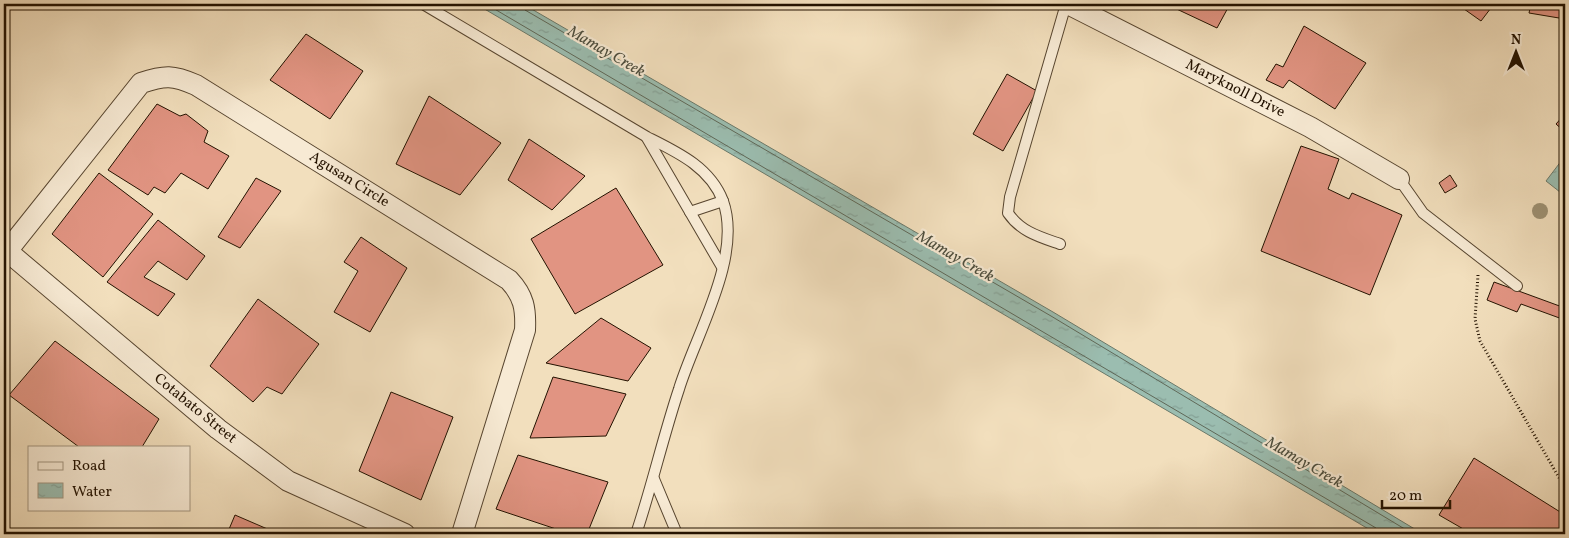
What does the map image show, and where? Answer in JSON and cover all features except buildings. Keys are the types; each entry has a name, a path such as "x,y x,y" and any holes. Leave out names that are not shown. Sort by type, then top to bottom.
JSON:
{"street":[{"name":"Maryknoll Drive","path":"1070,4 1310,127 1399,179"},
{"name":"Agusan Circle","path":"5,253 141,83 160,76 177,77 213,95 509,280 520,291 525,303 525,330 462,534"},
{"name":"Cotabato Street","path":"5,253 218,429 288,481 405,534"}],"lane":[{"path":"423,4 697,165 714,182 723,201 727,219 726,242 714,300 687,362 654,480 636,534 652,534"},
{"path":"1060,244 1023,229 1016,224 1008,213 1010,197 1037,100 1070,4"},
{"path":"647,137 722,267"},
{"path":"1399,179 1422,212 1517,286"},
{"path":"690,212 723,201"},
{"path":"654,480 677,534"}],"path":[{"path":"1480,259 1475,296 1475,319 1480,341 1565,488"}],"water":[{"name":"Mamay Creek","path":"476,4 523,4 1053,312 1423,534 1377,534"},
{"path":"1562,160 1565,163 1565,196 1546,181"}]}
